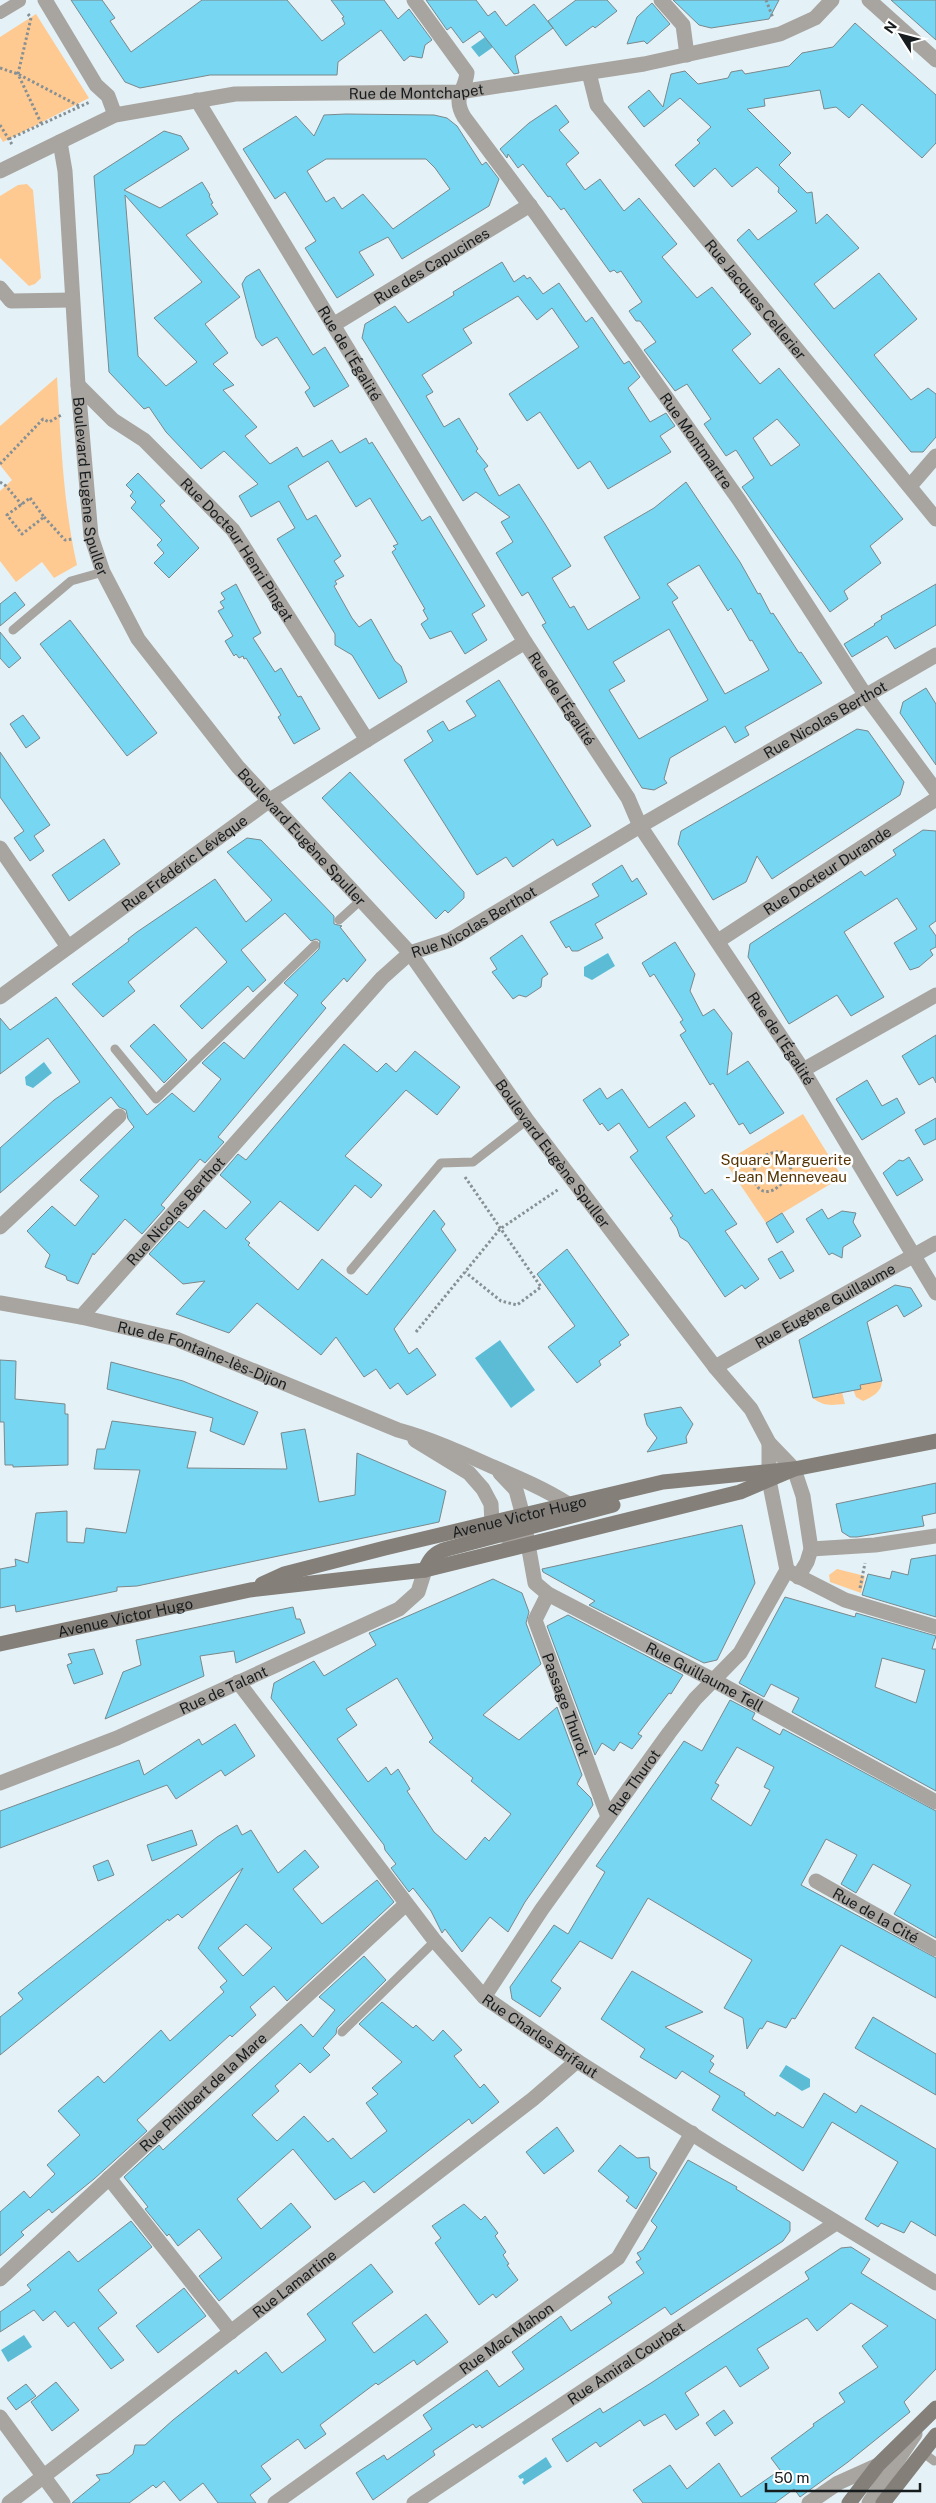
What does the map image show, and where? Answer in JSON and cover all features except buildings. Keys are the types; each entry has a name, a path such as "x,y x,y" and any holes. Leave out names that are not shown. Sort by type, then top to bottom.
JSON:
{"main road":[{"name":"Avenue Victor Hugo","path":"0,1644 250,1590 425,1570 740,1492 769,1476 794,1469 936,1441"},
{"name":"Avenue Victor Hugo","path":"250,1590 284,1574 492,1523 524,1522 570,1505 663,1482 769,1476"},
{"path":"425,1570 435,1553 503,1535 524,1522 711,1478"},
{"path":"849,2503 878,2465 936,2408"},
{"path":"883,2503 928,2457 936,2435"}],"street":[{"path":"46,0 96,85 108,96 115,115"},
{"name":"Rue Montmartre","path":"414,0 467,73 466,81 460,92 458,107 464,117 530,205 738,500 866,696 936,791"},
{"path":"661,0 683,25 687,55"},
{"name":"Rue de Montchapet","path":"0,171 115,115 234,94 460,92 589,73 687,55 780,34 815,18 832,0"},
{"path":"869,0 936,60"},
{"path":"0,13 21,1"},
{"name":"Rue Jacques Cellerier","path":"589,73 597,105 936,519"},
{"name":"Rue de l'Égalité","path":"197,100 525,642 628,798 640,826 803,1070 936,1293"},
{"name":"Boulevard Eugène Spuller","path":"60,142 65,171 79,406 91,536 103,572 138,639 238,767 410,953 527,1120 715,1367 750,1409 770,1443 794,1469"},
{"name":"Rue des Capucines","path":"333,325 530,205"},
{"path":"0,288 12,301 72,300"},
{"name":"Rue Docteur Henri Pingat","path":"78,385 113,420 144,440 233,530 367,740"},
{"path":"910,486 936,456"},
{"name":"Rue Frédéric Lévêque","path":"0,997 270,800 525,642"},
{"name":"Rue Nicolas Berthot","path":"81,1317 382,978 410,953 450,940 640,826 936,655"},
{"name":"Rue Docteur Durande","path":"718,941 936,799"},
{"path":"0,848 68,947"},
{"path":"803,1070 936,995"},
{"path":"0,1227 119,1116"},
{"name":"Rue Eugène Guillaume","path":"715,1367 936,1243"},
{"name":"Rue de Fontaine-lès-Dijon","path":"0,1303 81,1317 176,1339 398,1430 429,1438 545,1489 570,1505"},
{"name":"Rue de Fontaine-lès-Dijon","path":"398,1430 469,1474 483,1489 491,1504 492,1523"},
{"path":"770,1443 769,1476 792,1573 845,1600 936,1626"},
{"name":"Rue de Fontaine-lès-Dijon","path":"490,1465 508,1479 516,1490 524,1522"},
{"path":"794,1469 803,1496 811,1549 875,1545 936,1536"},
{"name":"Rue Guillaume Tell","path":"524,1522 535,1583 548,1594 715,1681 936,1802"},
{"path":"447,1549 492,1523 503,1535 528,1544"},
{"name":"Rue Thurot","path":"484,1997 542,1909 608,1817 690,1706 740,1653 792,1573 811,1549"},
{"name":"Rue de Talant","path":"0,1783 117,1738 399,1608 418,1592 425,1570"},
{"name":"Passage Thurot","path":"548,1594 535,1620 608,1817"},
{"name":"Rue Charles Brifaut","path":"238,1682 406,1904 435,1941 484,1997 578,2061 836,2223 936,2283"},
{"name":"Rue de la Cité","path":"816,1881 936,1949"},
{"name":"Rue Philibert de la Mare","path":"0,2279 406,1904"},
{"name":"Rue Lamartine","path":"9,2503 42,2475 533,2100 578,2061"},
{"name":"Rue Mac Mahon","path":"275,2503 618,2258 692,2133"},
{"path":"109,2178 231,2332"},
{"name":"Rue Amiral Courbet","path":"414,2503 836,2223"},
{"path":"0,2417 63,2503"},
{"path":"869,2503 924,2420"},
{"path":"812,2500 838,2484 878,2465"},
{"path":"812,2500 832,2503"}],"lane":[{"path":"13,630 71,581 103,572"},
{"path":"339,920 361,900"},
{"path":"115,1049 156,1098 315,946"},
{"path":"351,1270 441,1162 473,1162 527,1120"},
{"path":"342,2032 435,1941"}],"path":[{"path":"31,18 18,74 41,123"},
{"path":"0,68 18,74 79,106 9,139"},
{"path":"0,125 22,159"},
{"path":"0,464 43,419 49,422 79,406"},
{"path":"0,482 6,486 22,505"},
{"path":"44,517 22,534 7,515 30,498 65,540 91,536"},
{"path":"790,1162 826,1159 850,1147"},
{"path":"782,1152 790,1162 791,1171 780,1187 769,1192 758,1189 754,1183 752,1172 756,1165 770,1154 782,1152"},
{"path":"454,1162 541,1287 516,1305 501,1301 465,1272"},
{"path":"416,1332 500,1229 573,1180"},
{"path":"860,1593 865,1563"}],"green space":[{"path":"36,14 89,98 3,142 0,137 0,37"},
{"path":"27,184 33,190 41,278 35,284 29,286 0,258 0,196 18,185"},
{"path":"57,377 66,495 77,565 54,578 42,562 16,582 0,561 0,491 12,480 0,465 0,426"},
{"name":"Square Marguerite - Jean Menneveau","path":"803,1114 842,1177 766,1223 725,1162"},
{"path":"882,1381 882,1385 873,1396 863,1401 856,1397 853,1389 860,1389 860,1385"},
{"path":"842,1392 845,1404 825,1404 813,1398 835,1393 836,1395"},
{"path":"837,1569 865,1576 861,1593 830,1582 829,1575"}],"water":[{"path":"488,35 496,45 479,57 471,47"},
{"path":"608,953 615,966 592,980 584,976 584,967"},
{"path":"44,1062 52,1073 33,1088 26,1085 25,1077"},
{"path":"500,1340 535,1390 511,1408 475,1358"},
{"path":"786,2065 810,2079 810,2087 802,2091 779,2076"},
{"path":"24,2335 32,2347 8,2362 1,2350"},
{"path":"546,2457 552,2467 524,2485 522,2482 523,2478 520,2479 518,2476"}]}
